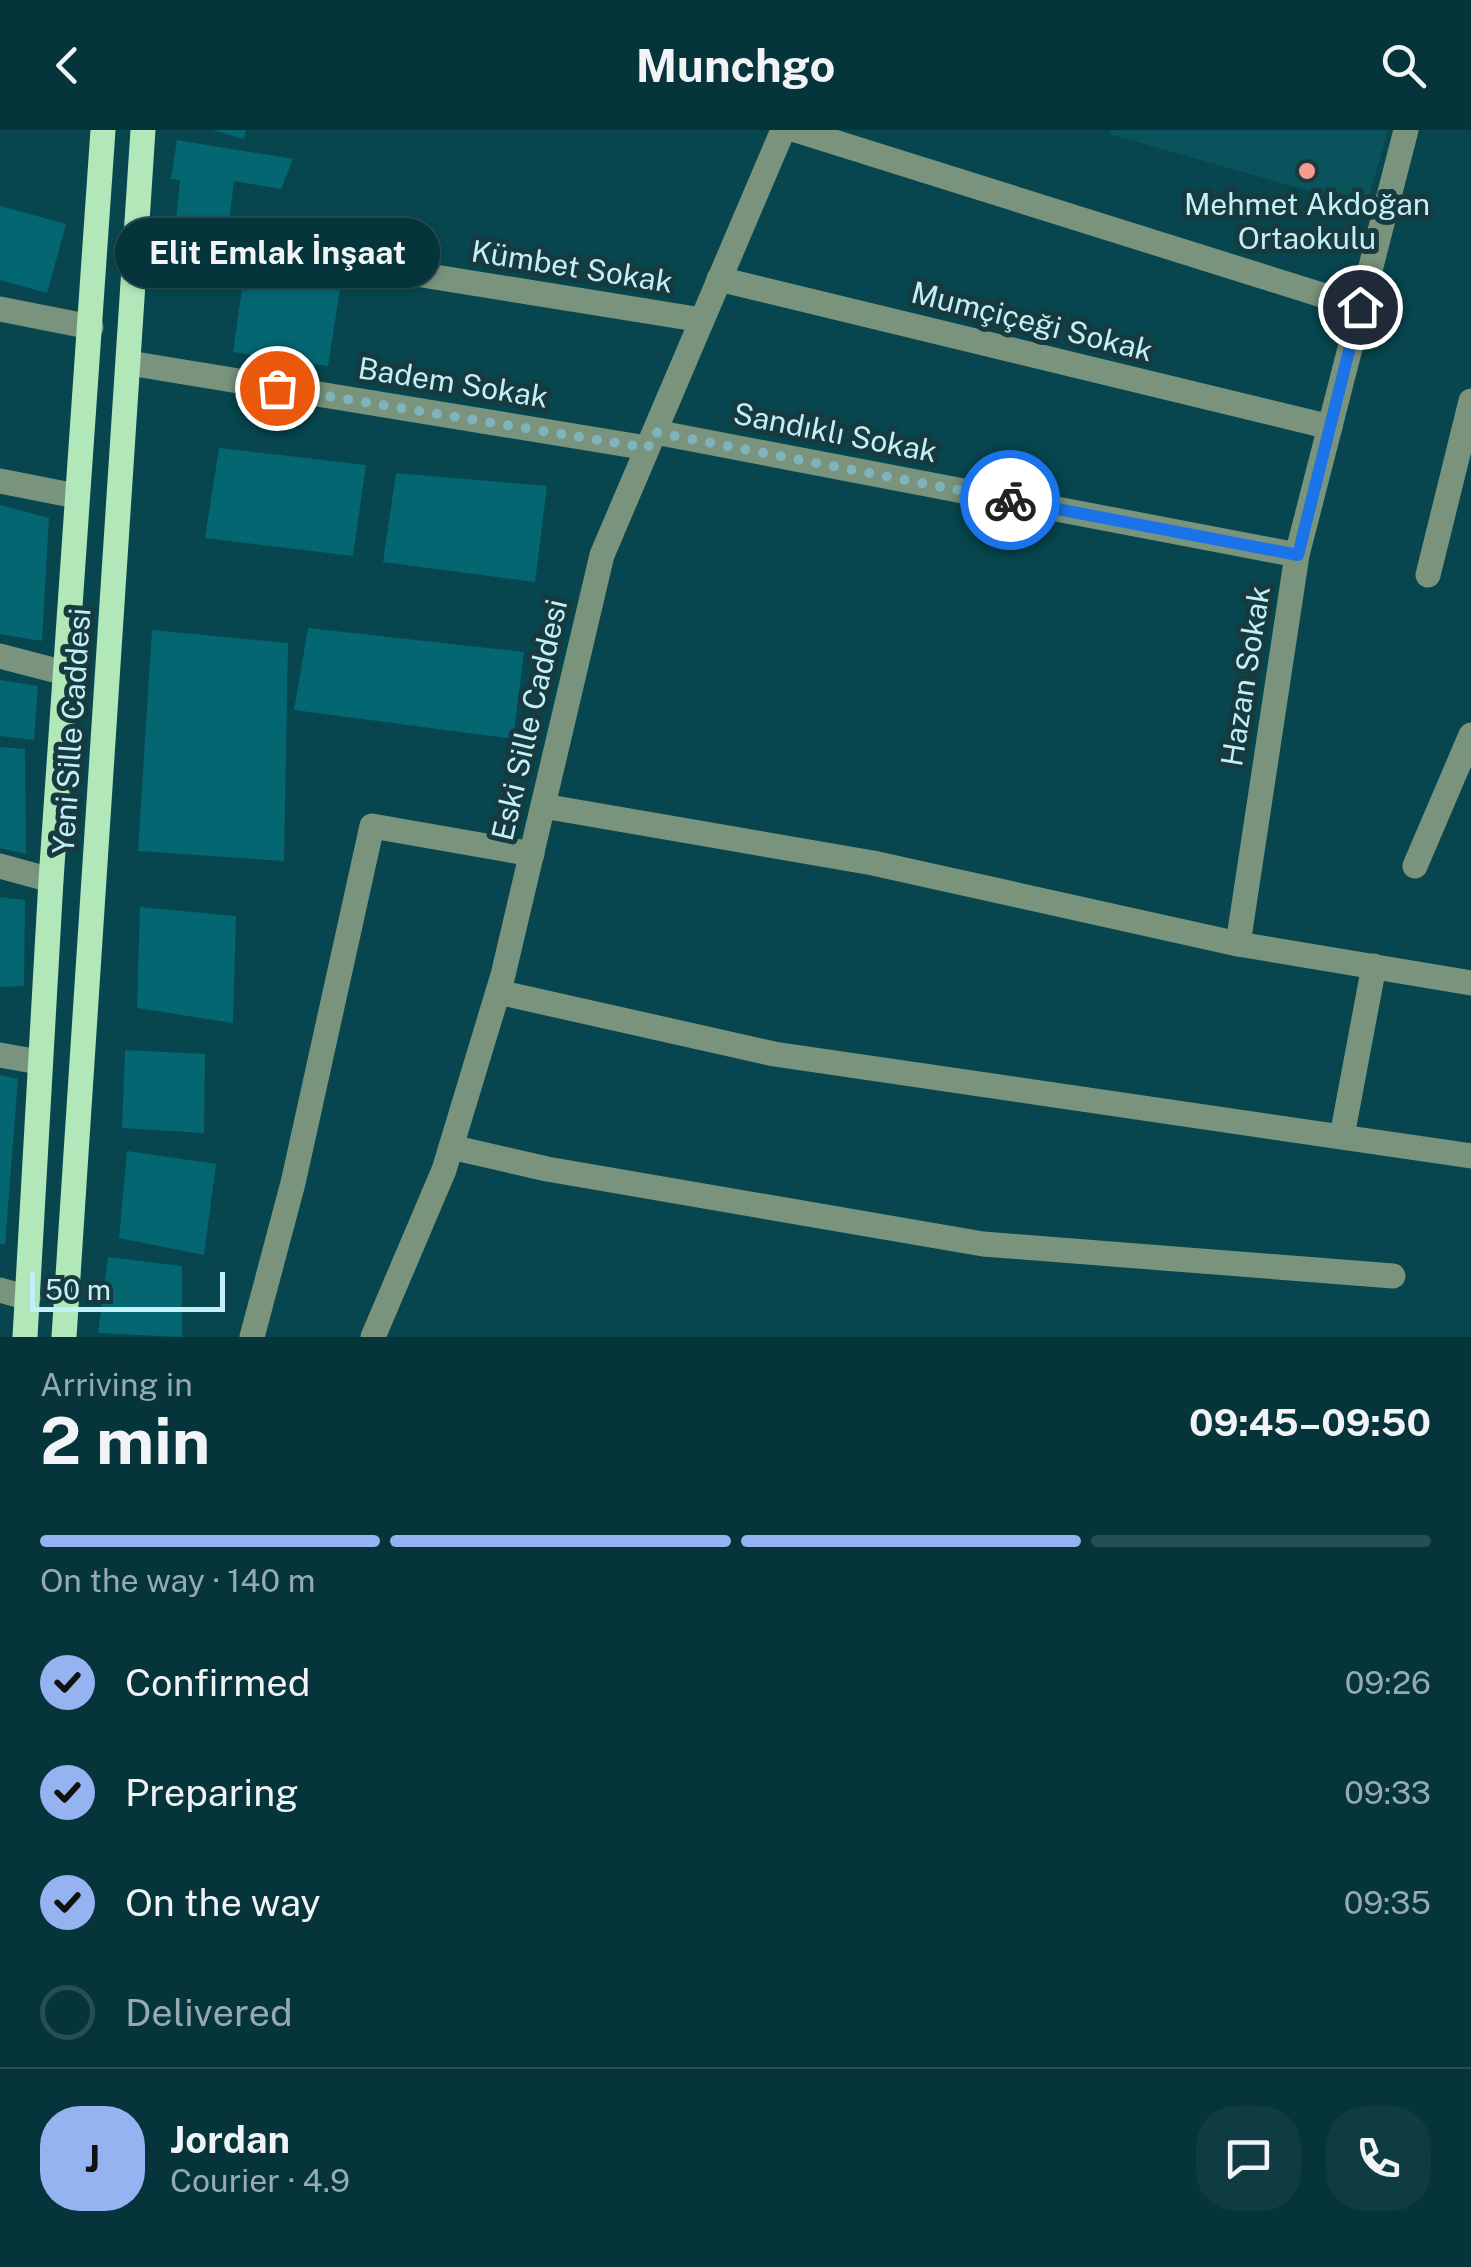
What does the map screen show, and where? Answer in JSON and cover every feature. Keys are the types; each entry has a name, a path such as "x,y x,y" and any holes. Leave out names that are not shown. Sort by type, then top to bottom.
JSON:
{"main road":[{"name":"Yeni Sille Caddesi","path":"25,1337 51,880 103,130"},
{"name":"Yeni Sille Caddesi","path":"64,1337 143,130"}],"street":[{"name":"Eski Sille Caddesi","path":"373,1337 450,1147 498,992 602,555 783,130"},
{"path":"796,130 1360,307"},
{"name":"Hazan Sokak","path":"1238,944 1298,555 1406,130"},
{"name":"Kümbet Sokak","path":"137,230 702,320"},
{"name":"Mumçiçeği Sokak","path":"719,280 1330,427"},
{"path":"0,309 91,326"},
{"name":"Badem Sokak","path":"129,363 651,440"},
{"path":"1428,575 1471,401"},
{"name":"Sandıklı Sokak","path":"651,440 1298,555"},
{"path":"0,481 76,496"},
{"path":"0,656 65,673"},
{"path":"1415,866 1471,735"},
{"path":"543,806 873,863 1238,944 1471,983"},
{"path":"252,1337 293,1183 372,826 532,854"},
{"path":"0,866 51,880"},
{"path":"1342,1136 1374,966"},
{"path":"498,992 774,1054 1471,1156"},
{"path":"0,1055 40,1062"},
{"path":"450,1147 547,1169 983,1244 1393,1276"},
{"path":"0,1290 28,1298"}],"shaded area":[{"name":"Mehmet Akdoğan Ortaokulu","path":"1110,130 1388,130 1366,207 1109,134"}],"building":[{"path":"212,130 246,130 244,139"},
{"path":"177,140 293,159 281,189 234,181 229,224 176,218 180,180 171,179"},
{"path":"0,206 66,224 47,293 0,280"},
{"path":"244,275 340,289 328,366 233,352"},
{"path":"219,448 366,465 353,556 205,538"},
{"path":"396,473 547,486 535,582 383,562"},
{"path":"0,505 49,518 42,641 0,634"},
{"path":"308,628 524,652 513,739 294,710"},
{"path":"152,630 288,643 284,861 138,851"},
{"path":"0,680 38,686 34,740 0,736"},
{"path":"0,747 25,749 26,854 0,848"},
{"path":"0,897 25,900 24,986 0,987"},
{"path":"140,907 236,916 233,1023 137,1008"},
{"path":"125,1050 205,1054 204,1133 122,1128"},
{"path":"0,1075 18,1079 5,1245 0,1244"},
{"path":"127,1151 216,1164 204,1255 119,1238"},
{"path":"108,1257 182,1266 182,1337 98,1333"}],"way so far":[{"path":"277,388 648,448 654,432 1010,500"}],"place":[{"name":"Mehmet Akdoğan Ortaokulu","path":"1307,171"},
{"name":"Elit Emlak İnşaat","path":"277,388"}],"route":[{"path":"1010,500 1298,555 1360,307"}]}
